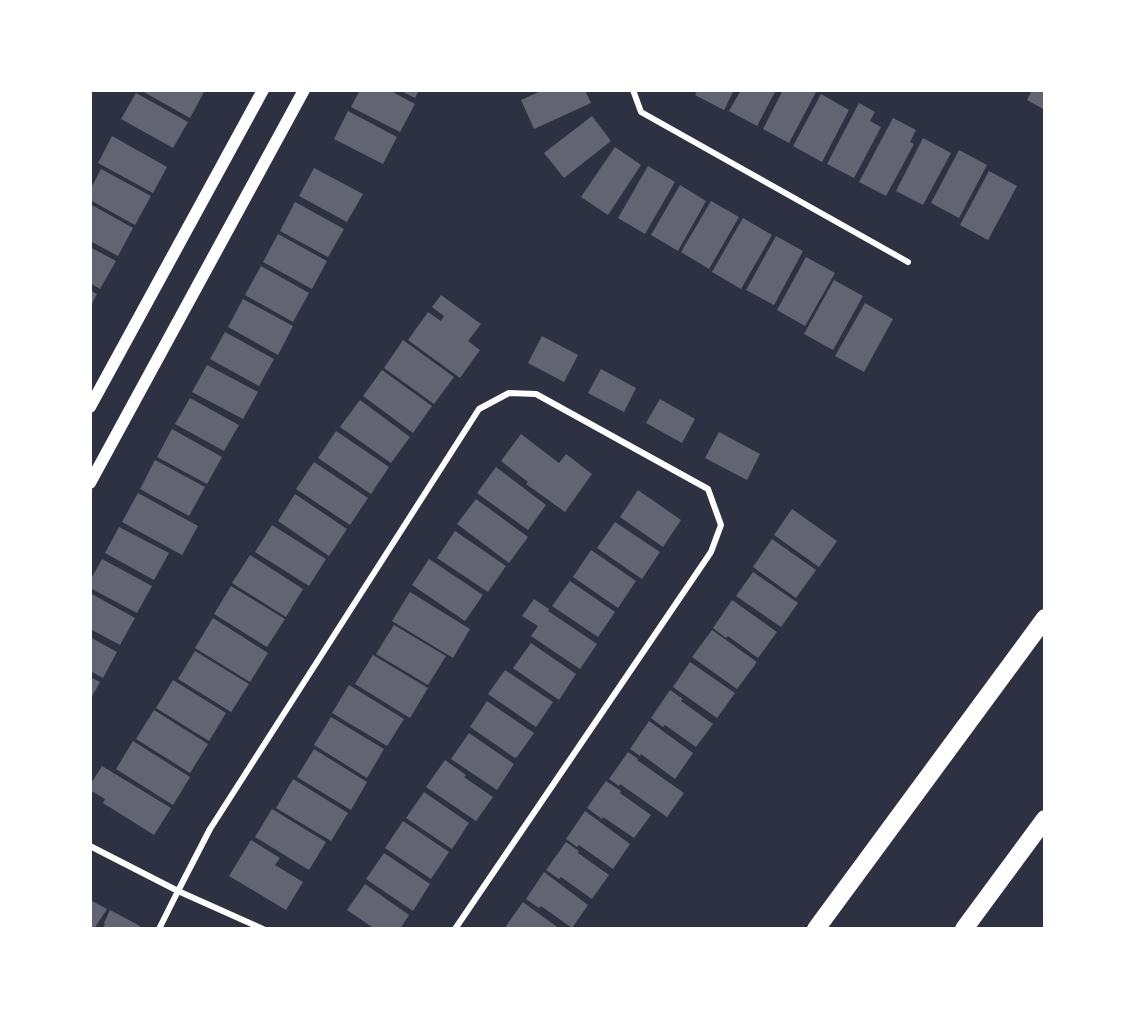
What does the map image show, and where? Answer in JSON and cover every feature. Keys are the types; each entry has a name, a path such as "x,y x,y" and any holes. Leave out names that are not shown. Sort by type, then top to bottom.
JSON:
{"highway":[{"path":"816,929 1045,618"},
{"path":"964,929 1045,819"}],"main road":[{"path":"90,407 263,90"},
{"path":"90,483 304,90"}],"street":[{"path":"633,90 641,112 908,262"},
{"path":"159,929 210,829 479,409 509,393 536,394 708,489 722,525 711,552 455,929"},
{"path":"90,846 178,891 263,929"}],"building":[{"path":"140,90 205,90 190,118"},
{"path":"360,90 389,90 415,104 400,132 351,107"},
{"path":"399,90 419,90 415,98"},
{"path":"543,90 585,90 591,103 534,129 521,100"},
{"path":"698,90 734,90 724,110 695,95"},
{"path":"741,90 776,90 757,126 729,111"},
{"path":"783,90 816,92 789,143 763,129"},
{"path":"1032,90 1045,90 1045,110 1027,100"},
{"path":"136,93 188,122 173,148 121,119"},
{"path":"821,94 849,110 822,162 793,146"},
{"path":"859,103 875,112 870,121 881,127 854,178 827,164"},
{"path":"348,111 397,137 383,164 334,139"},
{"path":"592,116 611,141 564,178 544,153"},
{"path":"893,118 916,130 910,142 914,144 886,196 859,182"},
{"path":"112,136 167,167 153,193 98,163"},
{"path":"923,138 951,153 923,205 896,191"},
{"path":"615,147 641,165 608,215 581,197"},
{"path":"959,150 987,165 959,218 931,203"},
{"path":"648,166 675,182 645,234 618,218"},
{"path":"314,168 363,194 347,222 299,196"},
{"path":"101,169 151,196 135,225 90,200 90,190"},
{"path":"989,171 1017,186 988,240 960,225"},
{"path":"680,185 706,201 678,251 651,235"},
{"path":"711,201 739,217 709,269 681,252"},
{"path":"295,202 344,229 328,257 280,231"},
{"path":"90,204 133,228 118,256 90,241"},
{"path":"743,218 772,235 741,289 712,272"},
{"path":"278,234 327,261 312,289 263,262"},
{"path":"776,236 803,251 774,305 746,290"},
{"path":"90,247 116,261 100,289 90,283"},
{"path":"806,257 835,273 805,326 777,310"},
{"path":"261,266 309,293 293,322 245,295"},
{"path":"834,280 863,296 833,350 804,334"},
{"path":"90,290 97,294 90,307"},
{"path":"441,295 481,324 468,341 480,350 460,378 408,340 428,312 441,321 444,316 432,307"},
{"path":"243,299 293,326 278,355 228,327"},
{"path":"865,303 893,319 864,372 835,356"},
{"path":"225,332 274,359 259,386 210,359"},
{"path":"542,336 578,355 564,382 528,363"},
{"path":"403,340 454,377 434,404 384,368"},
{"path":"207,365 258,392 243,419 192,392"},
{"path":"601,369 636,388 624,412 588,393"},
{"path":"382,370 432,406 413,433 363,396"},
{"path":"190,398 239,425 224,451 175,424"},
{"path":"660,399 695,419 682,443 646,423"},
{"path":"360,400 410,437 391,463 340,427"},
{"path":"172,429 222,457 207,484 157,457"},
{"path":"336,431 389,467 371,494 318,458"},
{"path":"719,432 760,454 747,480 705,458"},
{"path":"521,434 559,463 566,454 592,474 565,512 526,484 528,482 501,461"},
{"path":"155,460 205,487 189,516 140,489"},
{"path":"314,462 368,498 350,525 296,489"},
{"path":"496,467 546,505 528,530 477,493"},
{"path":"638,490 681,520 663,547 620,517"},
{"path":"138,493 198,526 182,555 122,522"},
{"path":"295,494 347,529 329,556 278,521"},
{"path":"476,499 528,537 509,563 457,524"},
{"path":"792,509 837,541 819,567 774,535"},
{"path":"615,522 660,552 642,579 597,548"},
{"path":"272,525 326,559 309,586 255,552"},
{"path":"119,527 169,553 154,580 105,553"},
{"path":"455,531 506,566 488,592 437,558"},
{"path":"772,539 816,570 796,598 753,567"},
{"path":"591,550 636,581 618,608 573,577"},
{"path":"250,555 303,589 286,617 232,583"},
{"path":"102,559 152,586 137,613 90,588 90,581"},
{"path":"429,559 483,595 465,621 412,585"},
{"path":"753,572 798,603 781,627 736,596"},
{"path":"570,581 615,612 598,637 552,606"},
{"path":"231,586 285,619 267,647 214,614"},
{"path":"410,592 470,629 453,658 392,621"},
{"path":"90,593 135,618 120,645 90,629"},
{"path":"534,599 597,644 580,669 531,636 538,626 522,616"},
{"path":"732,600 777,632 758,658 713,628"},
{"path":"213,618 268,653 250,682 195,648"},
{"path":"394,625 446,656 428,685 376,654"},
{"path":"712,630 757,662 737,689 692,657"},
{"path":"90,637 117,652 103,678 90,671"},
{"path":"531,643 576,674 559,700 513,668"},
{"path":"195,651 249,684 231,712 178,679"},
{"path":"373,655 428,688 410,718 355,684"},
{"path":"690,662 735,693 717,718 673,687"},
{"path":"505,670 553,702 536,727 488,694"},
{"path":"90,677 100,682 90,700"},
{"path":"173,680 226,713 209,741 156,708"},
{"path":"349,685 404,719 387,746 332,713"},
{"path":"670,690 683,699 681,701 713,724 696,747 651,718"},
{"path":"487,701 534,733 517,757 515,758 470,727"},
{"path":"154,710 208,744 190,773 136,739"},
{"path":"331,717 384,749 367,778 314,745"},
{"path":"649,721 693,753 675,779 641,754 640,756 630,749"},
{"path":"469,733 514,764 497,790 451,759"},
{"path":"133,741 190,777 173,805 116,769"},
{"path":"314,749 367,782 351,810 297,777"},
{"path":"628,752 684,793 667,817 620,784 619,786 609,779"},
{"path":"445,760 466,775 464,777 493,797 476,821 426,787"},
{"path":"102,766 171,808 154,835 103,803 105,799 90,790 90,785"},
{"path":"293,779 348,813 331,841 276,808"},
{"path":"606,781 651,815 634,838 587,808"},
{"path":"424,792 469,823 452,849 406,818"},
{"path":"272,809 326,842 309,870 255,837"},
{"path":"585,811 630,844 613,869 579,845 577,847 566,839"},
{"path":"403,821 449,852 431,879 385,848"},
{"path":"251,840 280,858 275,865 303,882 286,910 229,876"},
{"path":"566,842 609,875 592,899 561,877 559,879 546,870"},
{"path":"384,853 430,884 413,911 366,879"},
{"path":"544,872 588,905 572,928 541,906 539,908 526,899"},
{"path":"365,884 409,915 400,929 375,929 347,910"},
{"path":"90,900 107,909 94,929 90,929"},
{"path":"523,902 535,911 560,929 504,929"},
{"path":"110,910 140,926 138,929 103,929"}]}
